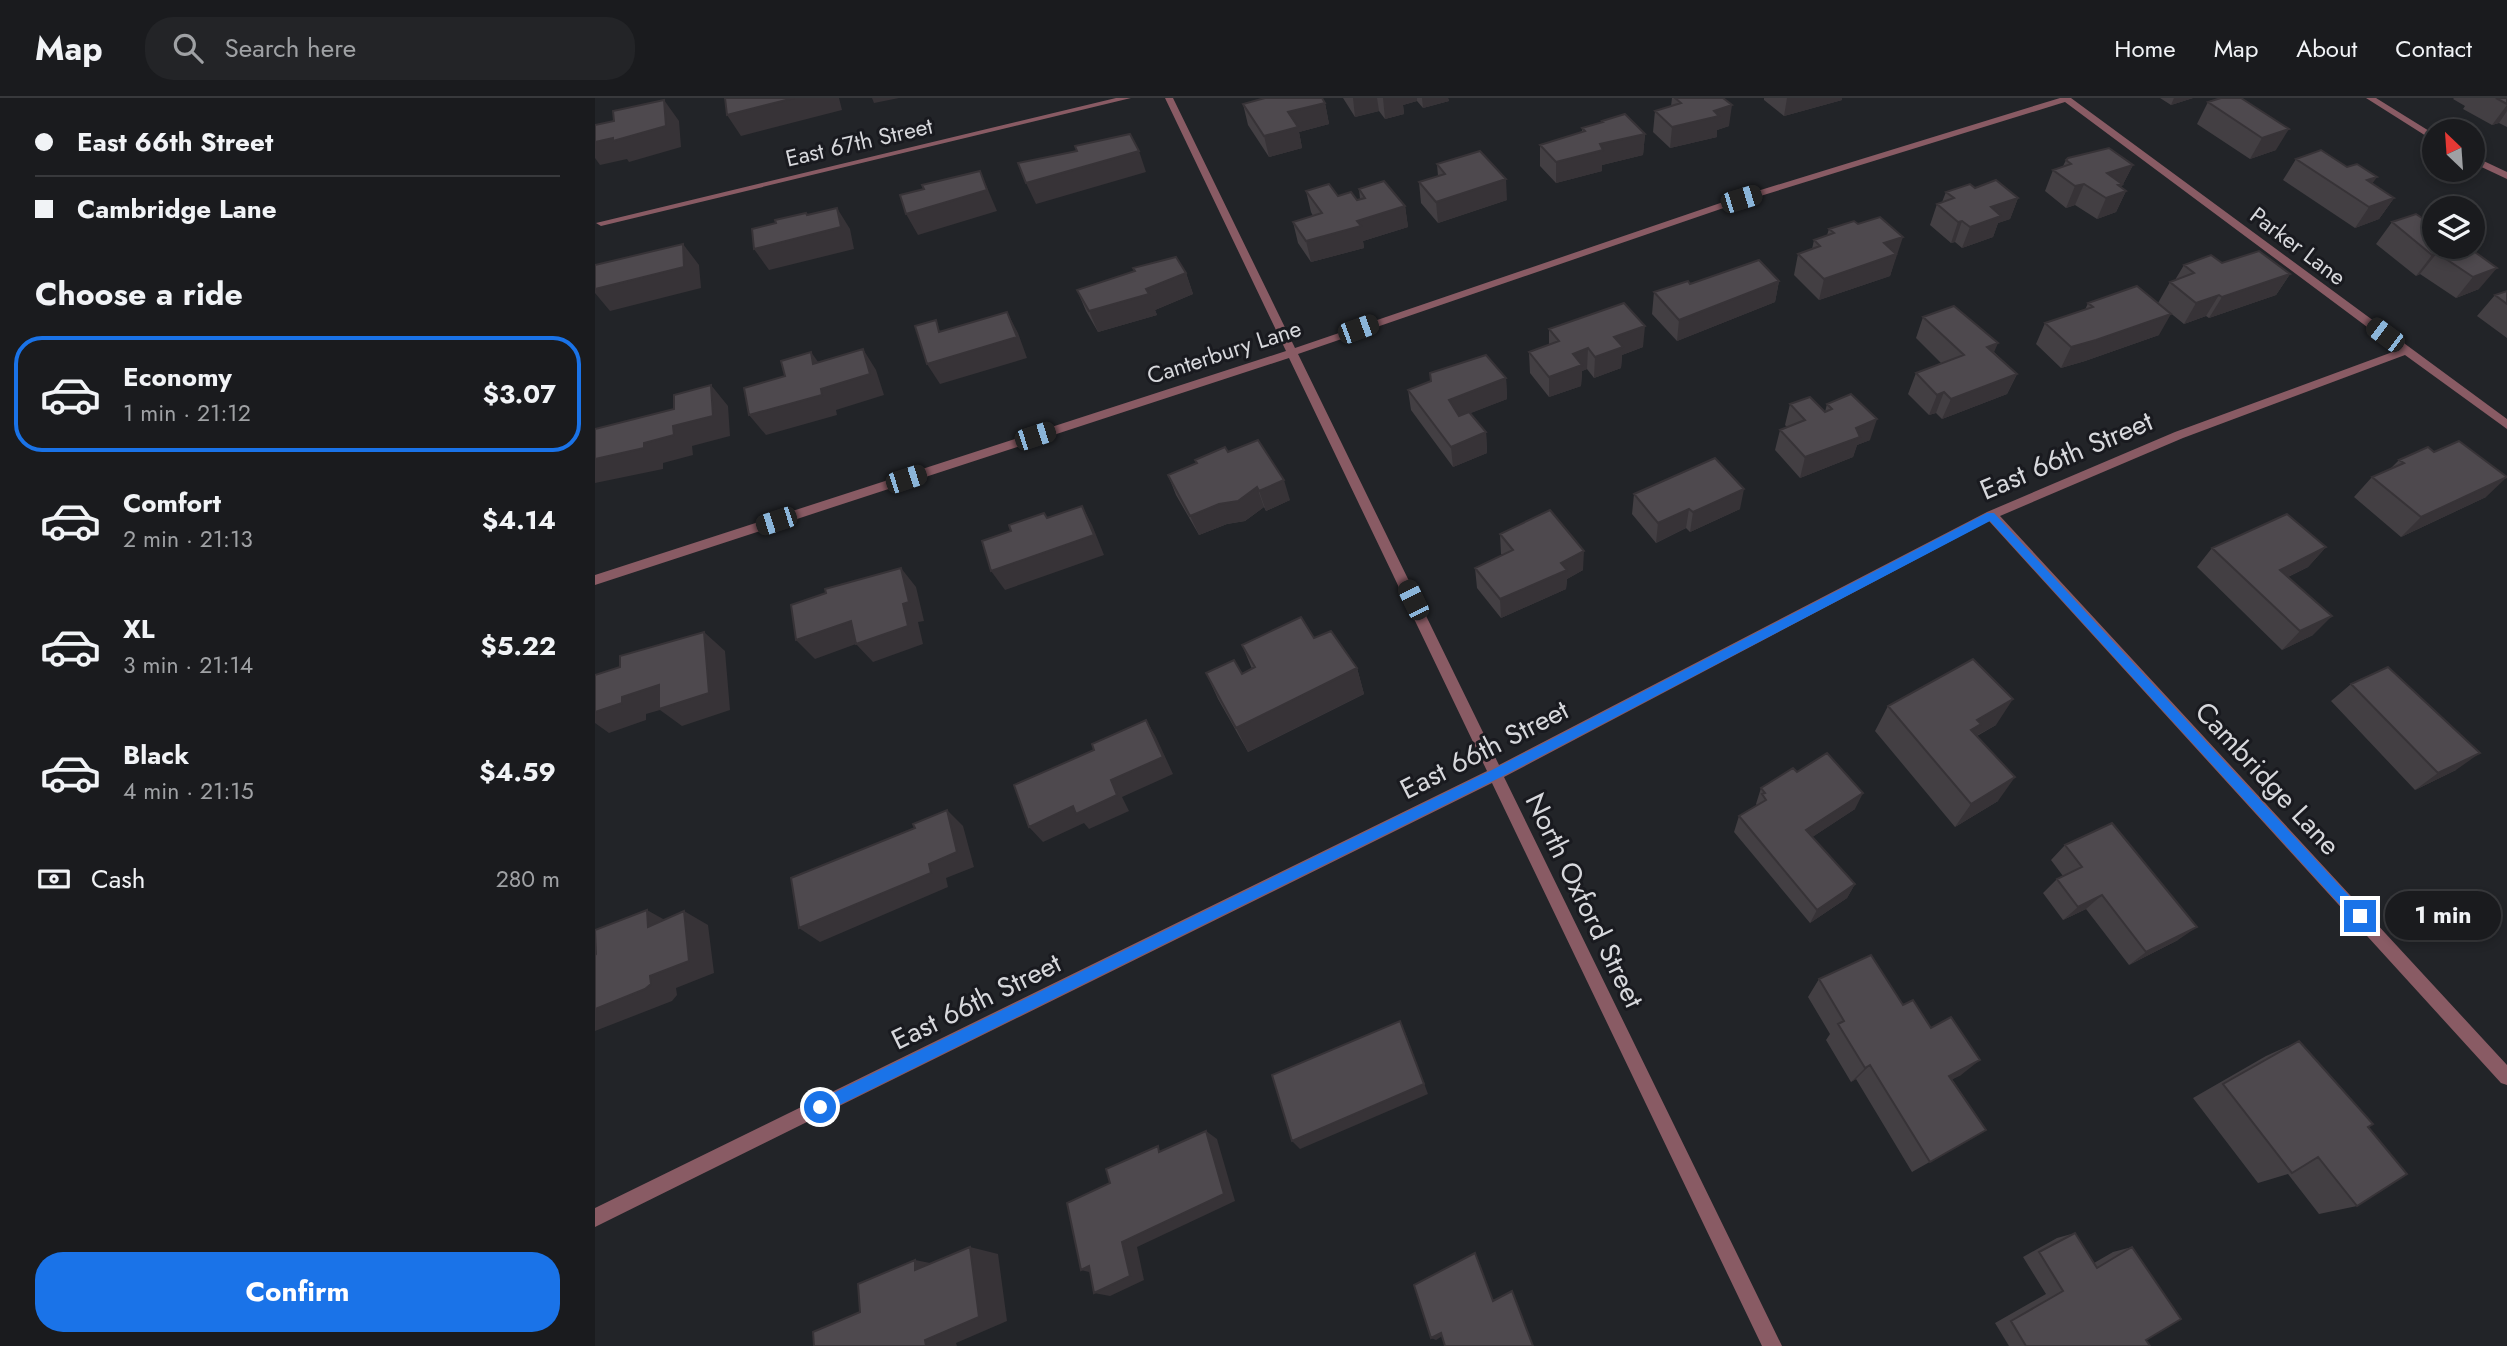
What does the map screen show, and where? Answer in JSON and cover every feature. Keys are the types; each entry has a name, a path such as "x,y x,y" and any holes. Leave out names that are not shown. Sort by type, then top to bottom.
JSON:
{"street":[{"name":"East 67th Street","path":"601,223 1127,98"},
{"name":"North Oxford Street","path":"1170,98 1772,1346"},
{"name":"Canterbury Lane","path":"595,580 1294,352 1728,203 2066,98"},
{"name":"Parker Lane","path":"2066,98 2507,425"},
{"path":"2370,98 2422,130"},
{"path":"2485,165 2507,176"},
{"name":"East 66th Street","path":"595,1218 1496,774 1991,516 2179,435 2407,351"},
{"name":"Cambridge Lane","path":"1991,516 2507,1077"}],"building":[{"path":"725,98 794,98 727,115"},
{"path":"1265,98 1322,98 1325,103 1288,112 1298,127 1264,136 1243,104"},
{"path":"1675,98 1723,98 1732,105 1714,111 1719,116 1672,127 1655,111 1681,103"},
{"path":"2221,98 2241,98 2289,129 2262,138 2208,102"},
{"path":"2496,98 2507,98 2507,104"},
{"path":"664,100 666,126 613,141 613,138 595,142 595,125 614,121 613,111"},
{"path":"1625,114 1645,134 1600,144 1603,150 1556,162 1540,145 1585,131 1582,128"},
{"path":"1130,134 1139,151 1026,183 1018,163 1077,151 1075,146"},
{"path":"2109,148 2133,165 2107,173 2122,184 2118,185 2126,191 2106,198 2084,184 2075,186 2053,170 2071,164 2066,160 2068,158"},
{"path":"2321,150 2347,167 2357,164 2377,177 2367,180 2394,198 2369,207 2296,159"},
{"path":"1480,151 1506,179 1436,202 1419,182 1445,174 1437,164"},
{"path":"980,171 987,190 906,214 900,195 924,189 922,185"},
{"path":"1996,180 2018,198 1991,207 2001,216 1970,227 1962,221 1958,222 1937,204 1954,198 1946,192 1970,184 1975,188"},
{"path":"1384,181 1405,206 1357,221 1361,226 1306,241 1293,222 1322,213 1306,191 1329,184 1338,196 1351,192 1357,200 1365,198 1359,189"},
{"path":"837,208 841,227 754,249 752,229 776,223 775,220"},
{"path":"2416,214 2422,218 2422,247 2392,222"},
{"path":"1880,217 1903,237 1884,243 1896,254 1824,279 1798,254 1820,246 1814,240 1834,233 1829,229"},
{"path":"683,244 684,267 595,289 595,265"},
{"path":"2259,251 2290,274 2196,303 2170,282 2194,273 2184,265 2211,255 2222,263"},
{"path":"1176,257 1186,273 1146,289 1149,294 1089,311 1077,290 1135,271 1133,268"},
{"path":"2446,259 2485,259 2497,268 2473,277"},
{"path":"1759,260 1779,281 1679,320 1654,292 1688,281 1690,284"},
{"path":"2137,286 2171,314 2071,347 2045,323 2093,307 2088,303"},
{"path":"2507,291 2507,304 2495,295"},
{"path":"1624,303 1645,326 1614,337 1623,347 1595,357 1588,348 1573,354 1582,365 1549,377 1529,352 1559,341 1549,329"},
{"path":"1954,306 1998,343 1987,347 2017,374 1951,399 1944,392 1937,395 1916,373 1964,355 1923,317"},
{"path":"1007,312 1017,337 927,364 915,326 936,320 939,332"},
{"path":"863,349 870,374 821,389 822,395 749,415 744,388 785,376 781,361 811,352 813,364"},
{"path":"1486,355 1506,378 1449,400 1459,416 1469,412 1486,432 1451,447 1408,390 1431,381 1430,373"},
{"path":"711,385 713,416 673,426 674,435 644,443 644,448 595,459 595,429 674,409 674,395"},
{"path":"1851,394 1877,419 1856,428 1860,437 1805,457 1780,430 1805,420 1790,404 1810,397 1825,412 1832,409 1827,404"},
{"path":"1258,440 1284,480 1259,491 1257,487 1238,501 1219,504 1190,516 1168,475 1225,447 1228,452"},
{"path":"2459,441 2507,477 2421,517 2372,477 2404,463 2399,460 2428,447 2434,452"},
{"path":"1715,458 1744,489 1693,512 1689,509 1658,523 1634,494"},
{"path":"1082,506 1094,535 991,571 982,541 1011,531 1009,525 1044,513 1047,518"},
{"path":"1550,510 1584,551 1561,563 1567,570 1500,599 1475,568 1513,550 1500,534"},
{"path":"2287,514 2326,547 2280,570 2332,616 2300,631 2212,548"},
{"path":"901,568 909,602 903,604 908,626 856,644 851,621 796,640 791,605 826,593 825,589"},
{"path":"1301,617 1314,638 1331,631 1357,668 1236,728 1206,673 1234,660 1242,674 1255,667 1242,645"},
{"path":"704,632 709,693 659,709 659,685 622,697 622,703 595,712 595,675 620,667 620,656"},
{"path":"1973,659 2013,699 1977,720 1981,724 1971,730 2015,777 1971,804 1888,706"},
{"path":"2388,667 2480,753 2438,773 2351,684"},
{"path":"1146,720 1163,757 1111,780 1117,795 1076,814 1073,806 1029,827 1014,785 1094,750 1092,744"},
{"path":"1827,753 1863,793 1806,830 1855,884 1817,910 1739,816 1766,800 1761,788 1793,768 1797,772"},
{"path":"947,810 957,852 929,864 931,873 799,928 791,878 915,828 913,824"},
{"path":"2112,823 2197,927 2146,952 2102,895 2078,907 2057,879 2082,867 2065,845"},
{"path":"647,910 648,927 684,911 689,961 650,976 651,984 645,989 595,1009 595,930"},
{"path":"1871,955 1903,1005 1913,1000 1931,1028 1951,1017 1980,1060 1949,1076 1986,1130 1930,1162 1870,1065 1865,1068 1838,1024 1844,1021 1819,979"},
{"path":"1400,1021 1424,1084 1292,1141 1272,1075"},
{"path":"2299,1041 2373,1124 2368,1127 2407,1174 2357,1206 2318,1157 2292,1173 2223,1084"},
{"path":"1206,1131 1224,1194 1122,1242 1130,1276 1094,1293 1089,1266 1081,1270 1067,1203 1110,1183 1106,1169 1158,1146 1159,1152"},
{"path":"2075,1233 2097,1268 2132,1247 2181,1319 2146,1340 2150,1346 2026,1346 2011,1321 2063,1291 2039,1252"},
{"path":"970,1247 979,1317 925,1340 926,1346 814,1346 813,1332 860,1312 858,1284 915,1260 915,1270"},
{"path":"1475,1253 1493,1301 1512,1291 1533,1346 1445,1346 1441,1333 1431,1338 1414,1285"}],"route":[{"path":"820,1107 1496,774 1991,516 2360,916"}]}
